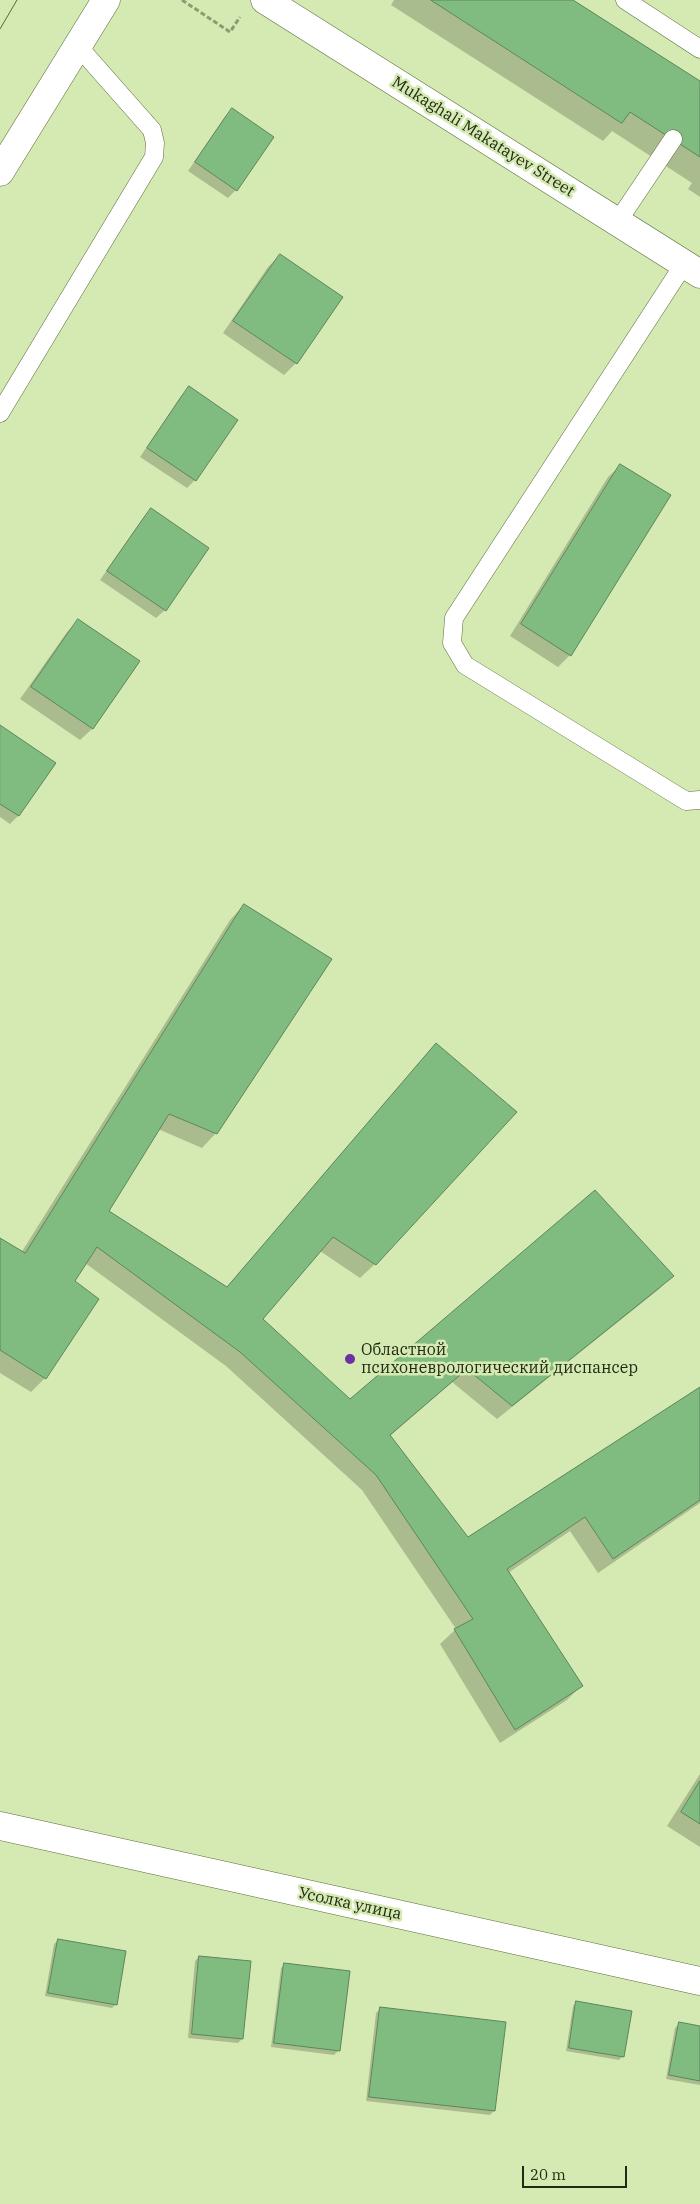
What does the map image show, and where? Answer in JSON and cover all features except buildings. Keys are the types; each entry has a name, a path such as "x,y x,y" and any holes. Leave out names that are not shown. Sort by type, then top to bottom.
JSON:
{"street":[{"path":"0,172 106,0"},
{"name":"Mukaghali Makatayev Street","path":"265,0 692,269"},
{"name":"Усолка улица","path":"0,1826 700,1981"}],"lane":[{"path":"625,0 700,49"},
{"path":"0,412 154,157 155,143 152,130 78,45"},
{"path":"618,221 673,139"},
{"path":"692,269 454,618 452,643 465,665 686,801 700,800"}],"path":[{"path":"182,0 230,32 240,16"}],"tram line":[{"path":"0,29 17,0"}],"place":[{"name":"Областной психоневрологический диспансер","path":"350,1359"}]}
